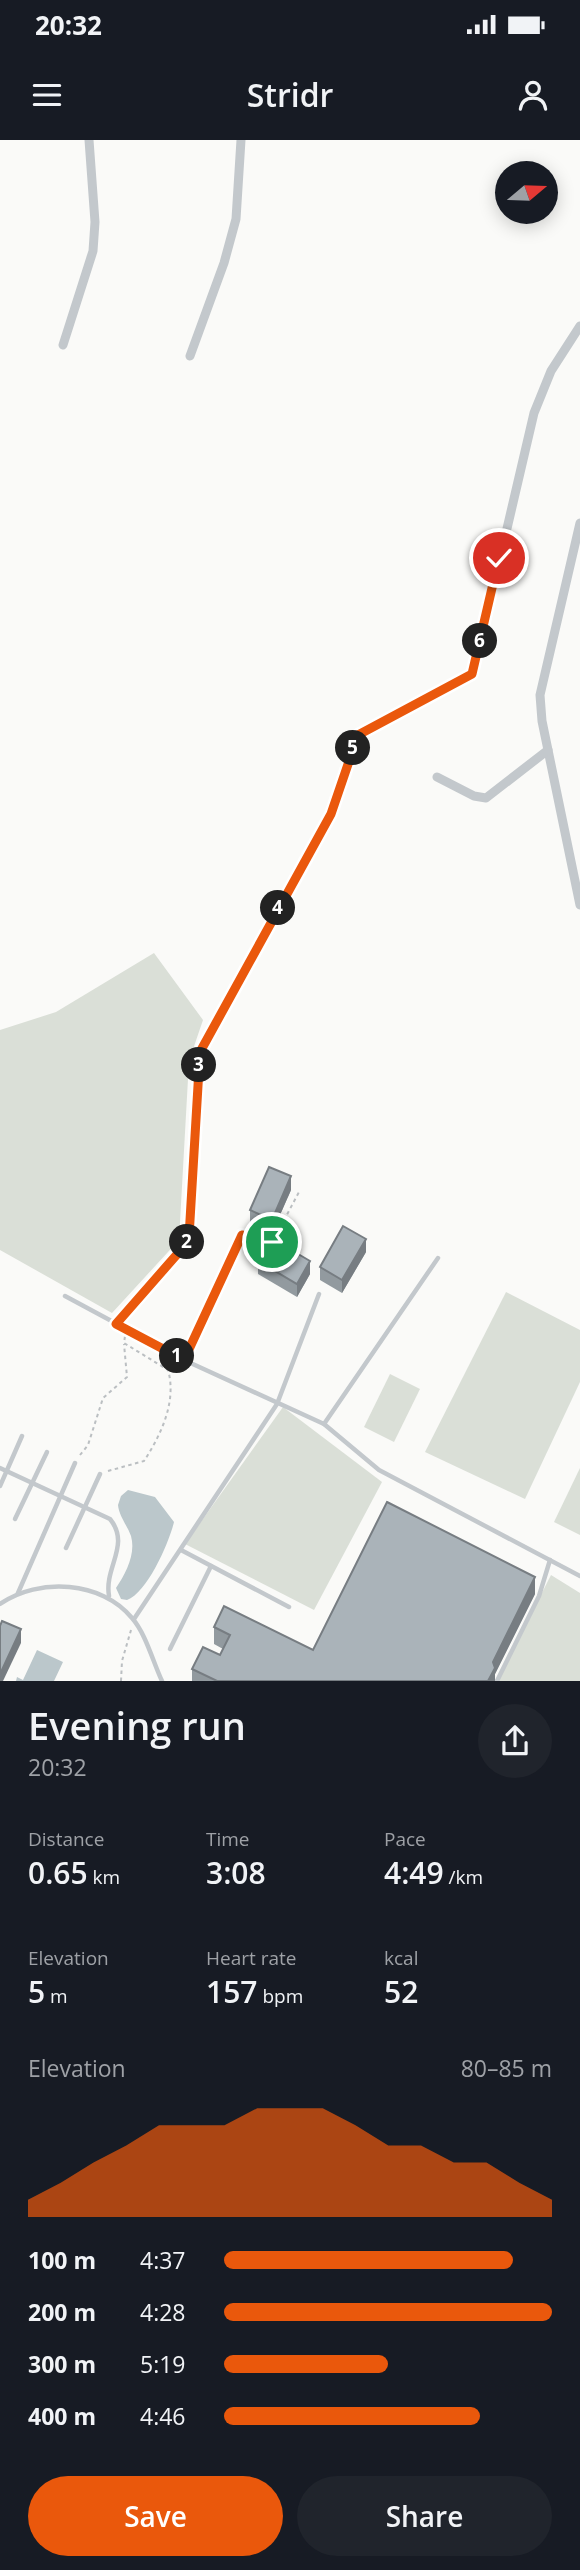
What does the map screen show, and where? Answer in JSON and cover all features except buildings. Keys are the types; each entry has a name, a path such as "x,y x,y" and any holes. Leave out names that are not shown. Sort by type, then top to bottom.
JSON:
{"street":[{"path":"63,345 93,251 95,222 89,140"},
{"path":"190,356 225,262 236,219 241,140"},
{"path":"472,674 534,413 551,371 580,326"},
{"path":"580,523 540,684 540,707 580,905"},
{"path":"437,777 474,796 486,798 548,750"}],"lane":[{"path":"116,1324 187,1243 200,1052 331,814 358,735 472,674"},
{"path":"324,1423 438,1258"},
{"path":"134,1619 277,1404 319,1294"},
{"path":"65,1296 184,1360 324,1423 379,1471 580,1576"},
{"path":"0,1486 22,1436"},
{"path":"15,1519 47,1452"},
{"path":"17,1594 75,1462"},
{"path":"0,1468 110,1519 116,1527 119,1547 109,1580 109,1596"},
{"path":"66,1548 100,1474"},
{"path":"181,1550 289,1607"},
{"path":"497,1681 539,1596 550,1560"},
{"path":"170,1649 211,1566"},
{"path":"0,1604 17,1594 60,1587 109,1596 134,1619 162,1681"}],"path":[{"path":"184,1360 242,1235 272,1242 299,1192"},
{"path":"75,1462 88,1446 103,1398 127,1377 125,1329"},
{"path":"100,1474 144,1461 155,1443 171,1398 172,1385 168,1370 124,1343"},
{"path":"121,1681 122,1661 134,1619"}],"shaded area":[{"path":"154,953 203,1020 189,1061 179,1240 112,1313 0,1250 0,1030 56,1012"},
{"path":"506,1292 580,1330 580,1382 525,1499 425,1452"},
{"path":"390,1374 420,1389 394,1442 364,1427"},
{"path":"283,1407 382,1482 314,1610 185,1544"},
{"path":"580,1468 580,1535 554,1522"},
{"path":"128,1490 155,1497 174,1522 149,1578 135,1596 127,1600 121,1599 116,1588 126,1570 132,1550 131,1536 118,1505 121,1496"},
{"path":"551,1575 580,1593 580,1681 497,1681"},
{"path":"37,1650 63,1662 54,1681 16,1681 17,1677 23,1680"}],"route":[{"path":"272,1242 242,1235 184,1360 116,1324 187,1243 189,1237 202,1046 331,814 358,735 472,674 499,558"}]}
